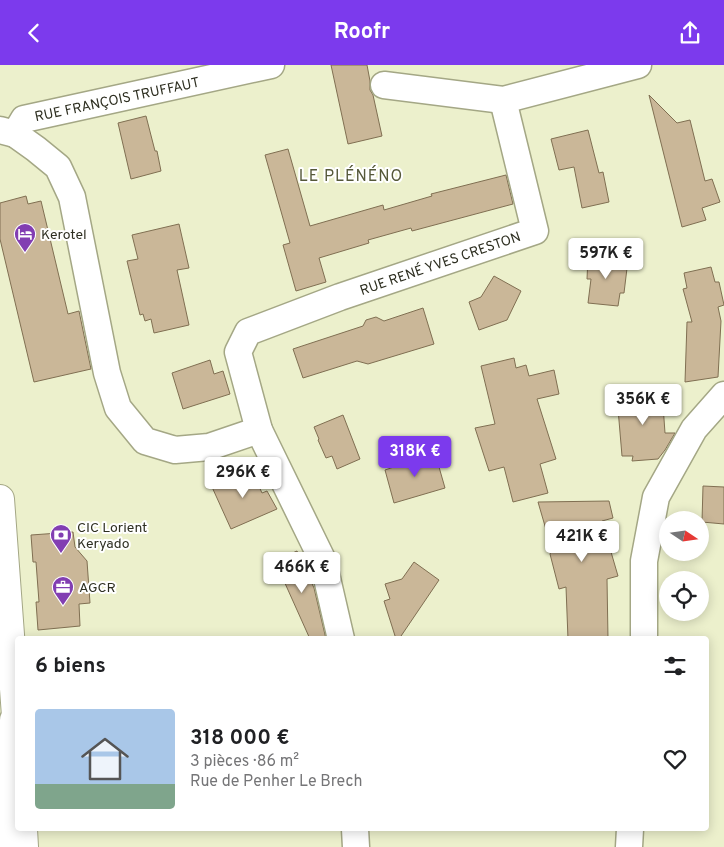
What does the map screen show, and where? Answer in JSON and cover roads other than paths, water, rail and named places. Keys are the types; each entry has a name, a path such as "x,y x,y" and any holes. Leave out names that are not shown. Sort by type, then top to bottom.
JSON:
{"highway":[{"path":"0,499 15,700"},
{"path":"23,831 24,847"}],"street":[{"name":"RUE FRANÇOIS TRUFFAUT","path":"7,132 24,119 271,65"},
{"path":"384,85 503,100 638,65"},
{"name":"RUE RENÉ YVES CRESTON","path":"259,430 238,352 248,332 340,297 535,231 503,100"},
{"path":"7,132 36,149 58,167 72,197 107,373 118,408 145,441 175,450 209,447 259,430 323,561 340,636"},
{"path":"644,636 644,561 656,497 694,429 724,395"},
{"path":"13,847 14,685"},
{"path":"355,831 356,847"},
{"path":"629,847 630,831"}],"place":[{"name":"Kerotel","path":"25,253"},
{"name":"CIC Lorient Keryado","path":"61,554"},
{"name":"AGCR","path":"63,606"}],"district":[{"name":"LE PLÉNÉNO","path":"351,175"}]}
